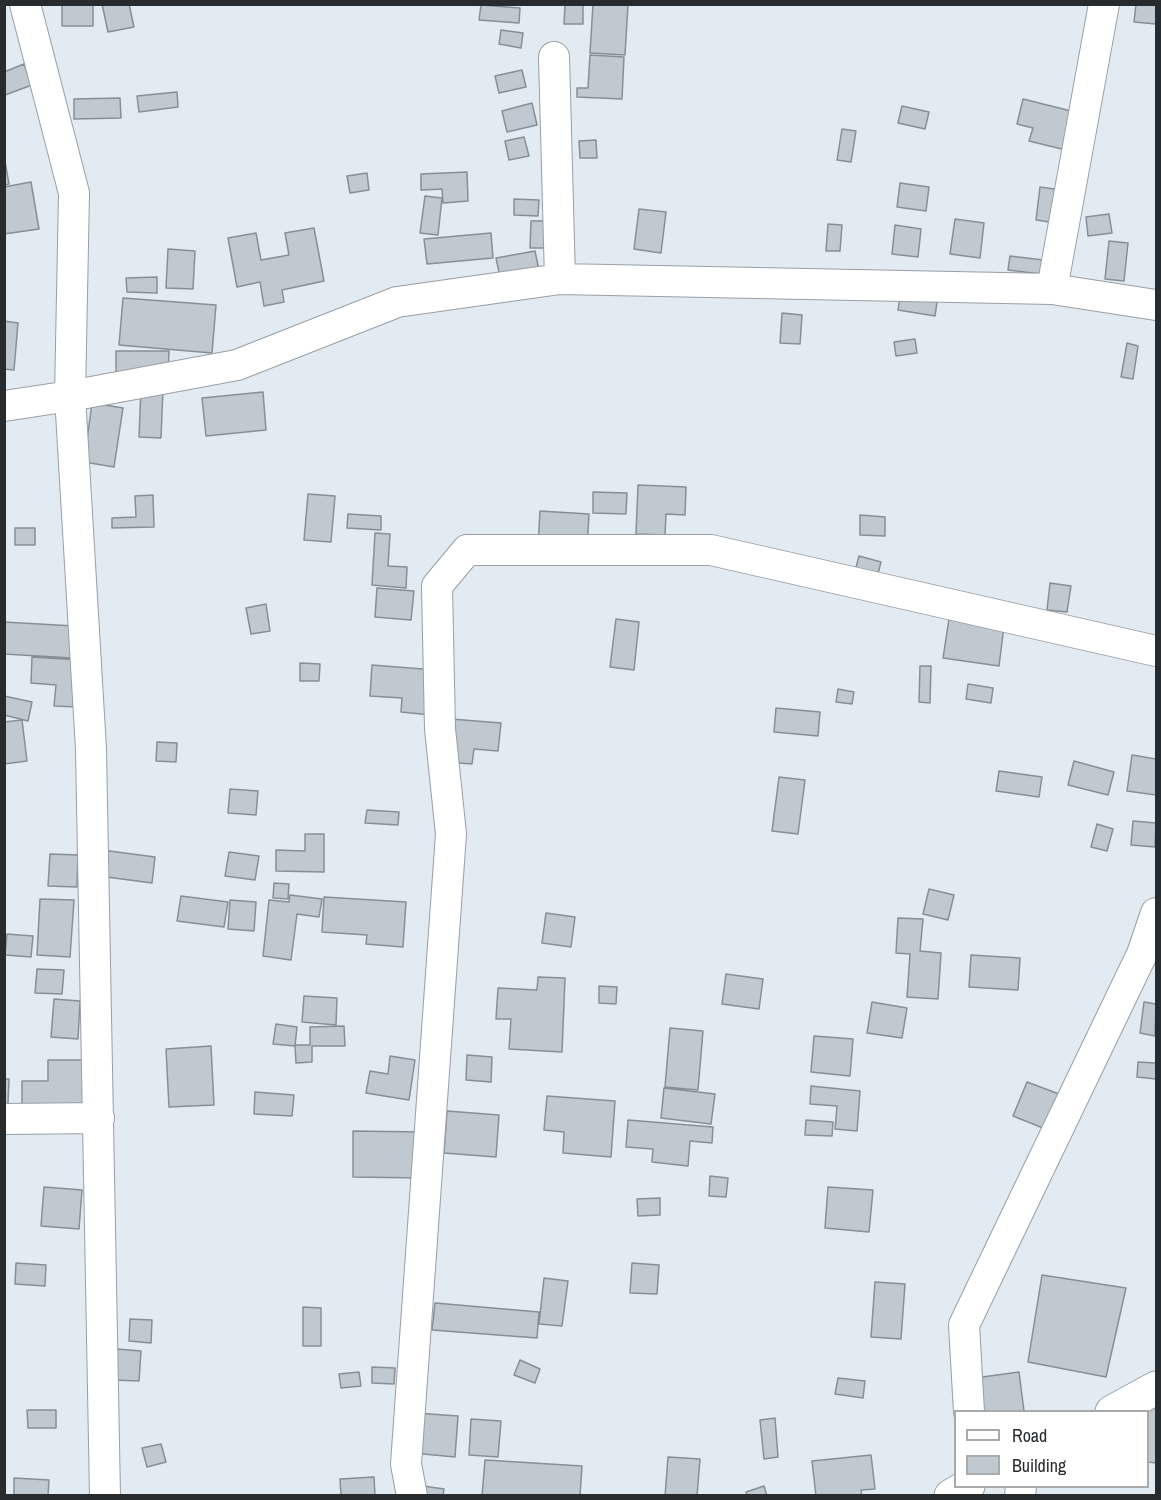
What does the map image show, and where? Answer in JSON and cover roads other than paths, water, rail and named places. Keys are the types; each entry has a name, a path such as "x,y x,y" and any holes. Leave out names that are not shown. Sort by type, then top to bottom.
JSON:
{"highway":[{"path":"1116,1410 1156,1388"},
{"path":"951,1496 965,1488"}],"street":[{"path":"25,4 74,193 70,396 92,749 105,1496"},
{"path":"1052,289 1104,4"},
{"path":"554,57 560,279"},
{"path":"4,406 237,365 397,302 560,279 1052,289 1156,305"},
{"path":"412,1496 406,1464 451,834 440,729 437,586 467,550 711,550 1156,651"},
{"path":"969,1410 964,1324 1142,954 1156,913"},
{"path":"4,1119 99,1118"}]}
